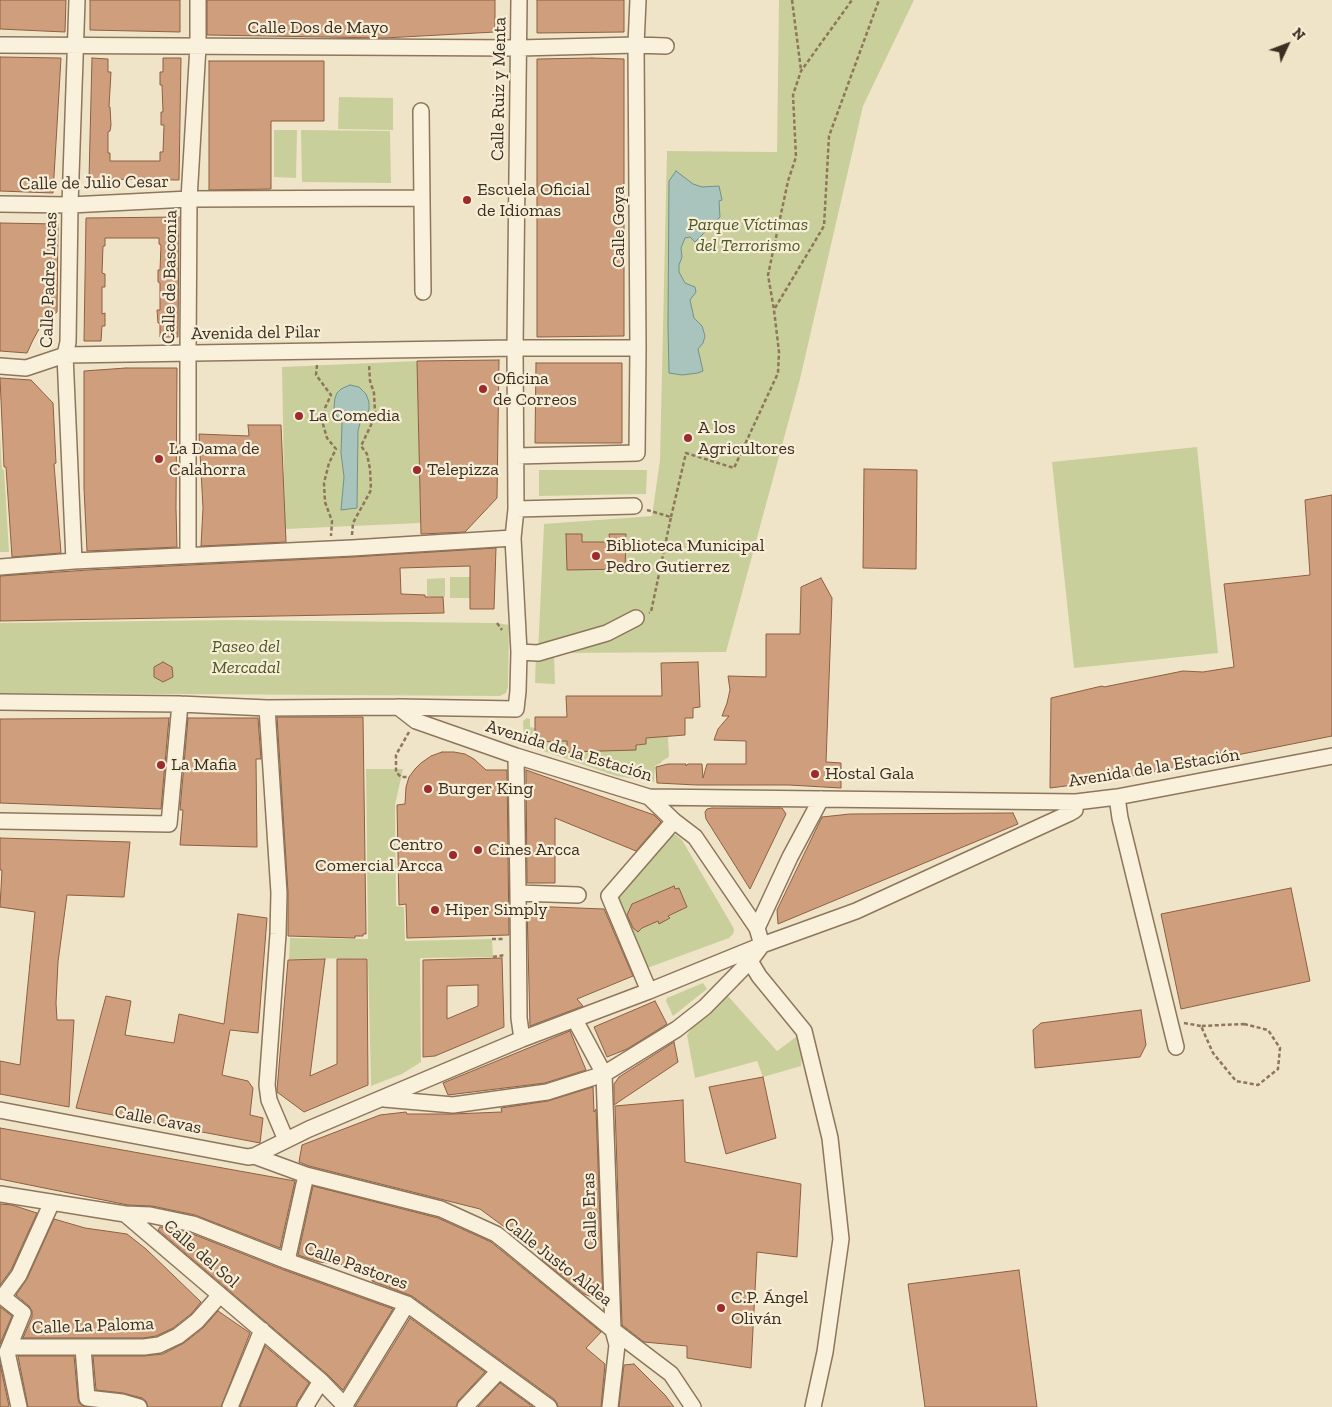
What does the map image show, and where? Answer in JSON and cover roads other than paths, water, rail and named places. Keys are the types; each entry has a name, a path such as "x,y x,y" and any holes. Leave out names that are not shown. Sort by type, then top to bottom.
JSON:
{"street":[{"name":"Calle Padre Lucas","path":"74,561 65,355 68,342 76,0"},
{"name":"Calle de Basconia","path":"188,555 190,199 198,46 198,0"},
{"name":"Calle Ruiz y Menta","path":"398,707 516,708 518,652 513,538 516,509 519,0"},
{"name":"Calle Goya","path":"516,456 637,453 636,45 638,0"},
{"name":"Calle Dos de Mayo","path":"0,46 519,48 666,46"},
{"path":"421,111 423,292"},
{"name":"Calle de Julio Cesar","path":"0,204 70,205 190,199 422,198"},
{"name":"Avenida del Pilar","path":"0,366 26,368 65,355 638,348"},
{"path":"516,509 634,506"},
{"path":"0,567 74,561 352,548 513,538"},
{"path":"518,652 538,653 607,634 636,618"},
{"path":"0,702 180,704 267,708 398,707"},
{"path":"0,821 169,824 180,704"},
{"name":"Avenida de la Estación","path":"398,707 416,721 516,756 649,797 1076,802 1117,797 1332,756"},
{"path":"267,708 283,956 267,1084 269,1100 286,1140"},
{"path":"516,756 518,1018 522,1040"},
{"path":"649,797 674,821 695,837 757,928 762,945"},
{"path":"1117,797 1120,818 1176,1047"},
{"path":"757,928 790,857 821,800"},
{"path":"254,1156 380,1098 522,1040 762,945 856,911 1040,828 1075,810 1076,802"},
{"path":"649,991 609,896 674,821"},
{"path":"518,893 578,895"},
{"path":"380,1098 453,1105 547,1092 604,1074 677,1029 706,1007 750,961 762,945"},
{"path":"750,961 759,976 804,1031 830,1138 841,1239 824,1352 813,1407"},
{"name":"Calle Eras","path":"575,1020 604,1074 613,1330 617,1345 610,1407"},
{"name":"Calle Cavas","path":"0,1110 248,1157 254,1156 306,1175"},
{"path":"287,1260 306,1175"},
{"name":"Calle Justo Aldea","path":"306,1175 441,1209 496,1234 613,1330 672,1374 693,1407"},
{"path":"0,1194 125,1214"},
{"path":"19,1407 7,1352 23,1313 2,1297 19,1275 52,1202"},
{"name":"Calle Pastores","path":"125,1214 150,1215 193,1224 407,1304 544,1405"},
{"name":"Calle del Sol","path":"125,1214 321,1381 345,1406"},
{"name":"Calle La Paloma","path":"9,1347 83,1348 159,1345 178,1336 197,1321 220,1295"},
{"path":"345,1406 407,1304"},
{"path":"230,1407 262,1330"},
{"path":"83,1348 87,1398 122,1402 139,1407"},
{"path":"465,1407 499,1371"},
{"path":"304,1407 321,1381"}],"water":[{"path":"676,171 693,184 702,187 719,186 722,200 719,201 720,217 695,242 690,237 685,238 681,248 682,257 679,272 685,283 695,287 696,292 690,300 694,318 702,326 705,336 703,343 698,349 703,371 682,375 669,373 669,181"},
{"path":"350,385 359,387 366,394 369,409 367,415 360,423 358,431 357,508 341,510 344,477 341,453 342,423 335,413 334,407 337,393"}],"place":[{"name":"Escuela Oficial de Idiomas","path":"467,200"},
{"name":"Oficina de Correos","path":"483,389"},
{"name":"La Comedia","path":"299,416"},
{"name":"A los Agricultores","path":"688,438"},
{"name":"La Dama de Calahorra","path":"159,459"},
{"name":"Telepizza","path":"417,470"},
{"name":"Biblioteca Municipal Pedro Gutierrez","path":"596,556"},
{"name":"La Mafia","path":"161,765"},
{"name":"Hostal Gala","path":"815,774"},
{"name":"Burger King","path":"428,789"},
{"name":"Cines Arcca","path":"478,850"},
{"name":"Centro Comercial Arcca","path":"453,855"},
{"name":"Hiper Simply","path":"435,910"},
{"name":"C.P. Ángel Oliván","path":"721,1308"}],"park label":[{"name":"Parque Víctimas del Terrorismo","path":"748,235"},
{"name":"Paseo del Mercadal","path":"246,658"}]}
